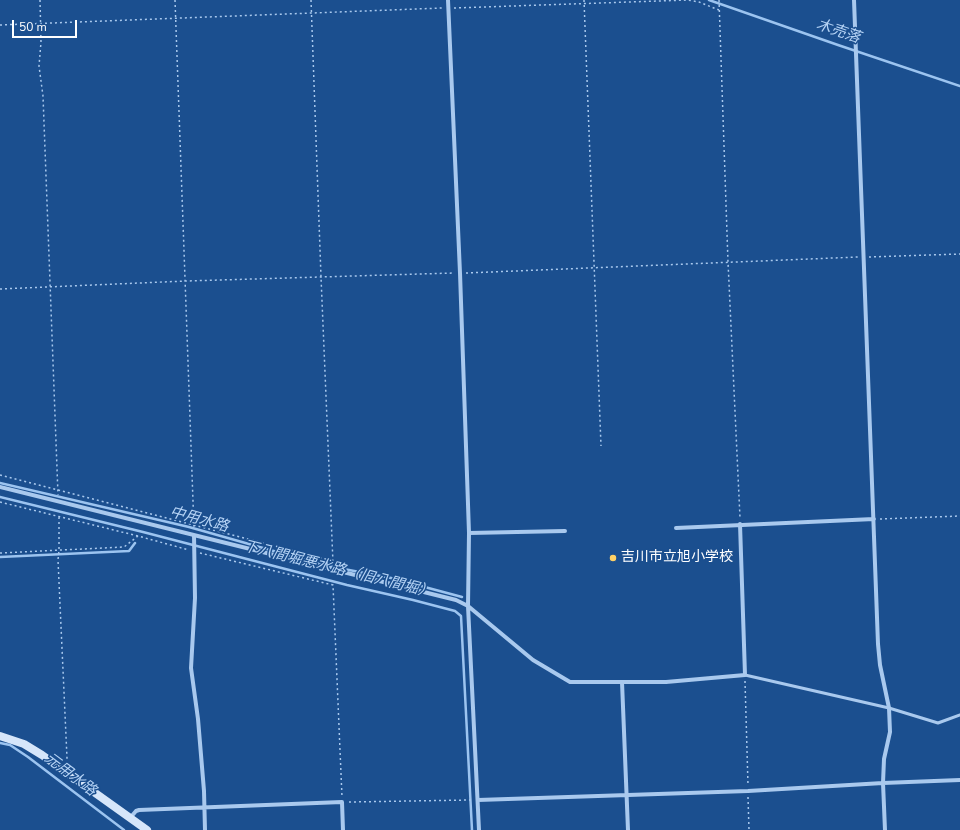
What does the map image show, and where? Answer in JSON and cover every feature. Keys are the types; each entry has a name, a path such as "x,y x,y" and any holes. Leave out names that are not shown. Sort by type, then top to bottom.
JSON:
{"main road":[{"path":"0,736 24,744 61,767 147,830"}],"street":[{"path":"448,0 460,273 468,533 468,606 479,830"},
{"path":"854,0 865,257 878,644 880,665 889,708 890,732 884,759 883,783 885,830"},
{"path":"0,486 333,571 456,600 468,606 533,660 570,682 666,682 744,675 740,524"},
{"path":"676,528 874,519"},
{"path":"468,533 565,531"},
{"path":"194,535 195,598 191,668 198,719 205,830"},
{"path":"622,682 628,830"},
{"path":"478,800 748,791 960,780"},
{"path":"130,818 136,811 139,810 342,802 343,830"}],"lane":[{"path":"744,675 889,708 938,723 960,715"}],"path":[{"path":"40,0 41,42 39,66 43,96 58,490 57,501"},
{"path":"175,0 194,535"},
{"path":"311,0 320,277 333,571"},
{"path":"584,0 601,446"},
{"path":"0,25 688,0 699,2 719,10"},
{"path":"719,0 728,262 740,524"},
{"path":"0,289 186,281 460,273 960,254"},
{"path":"0,475 333,561"},
{"path":"0,502 333,585 342,802 440,802 478,800"},
{"path":"874,519 960,516"},
{"path":"59,517 58,560 67,758 61,767"},
{"path":"0,553 124,547 138,536"},
{"path":"744,675 749,830"}],"waterway":[{"name":"木売落","path":"709,0 960,86"},
{"name":"中用水路","path":"0,483 189,527 323,565"},
{"name":"下八間堀悪水路（旧八間堀）","path":"0,497 455,611 461,616 472,830"},
{"path":"0,557 129,551 135,543"},
{"name":"中用水路","path":"328,566 391,578 462,597"},
{"name":"元用水路","path":"0,743 10,745 28,757 124,830"}],"place":[{"name":"吉川市立旭小学校","path":"613,558"}]}
